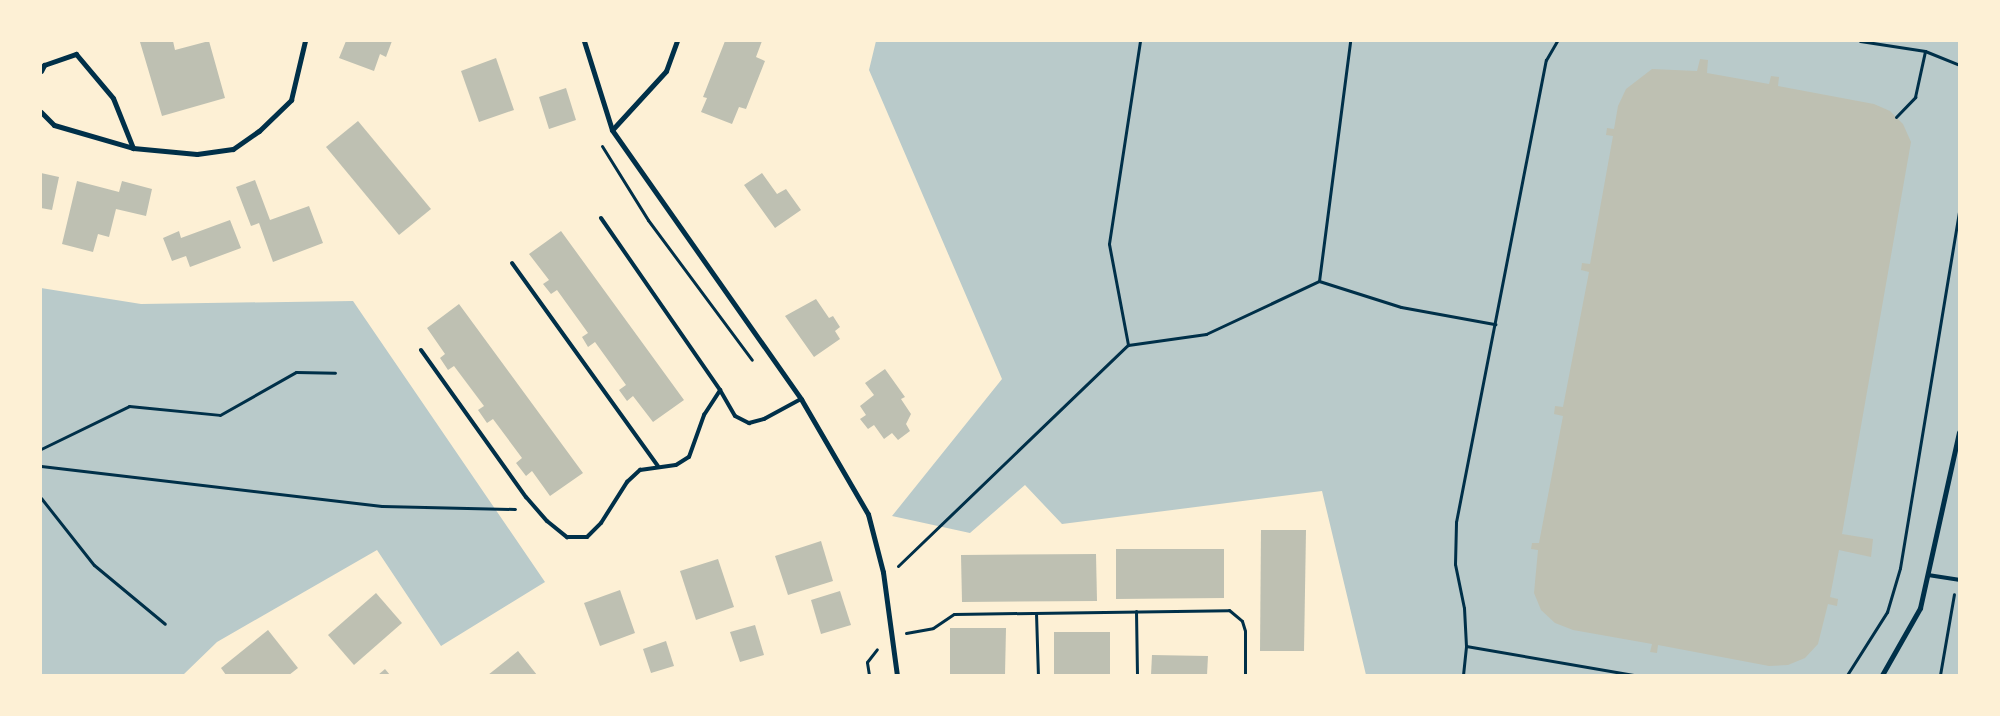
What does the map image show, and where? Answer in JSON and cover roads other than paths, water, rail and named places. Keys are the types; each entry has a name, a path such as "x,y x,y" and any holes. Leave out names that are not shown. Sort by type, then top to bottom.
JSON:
{"street":[{"path":"41,112 54,125 133,148 197,154 233,149 259,131 291,100 305,41"},
{"path":"584,41 612,130 801,398 868,514 883,572 893,633 897,675"},
{"path":"612,130 666,71 677,41"},
{"path":"41,71 44,65 76,54 113,98 133,148"},
{"path":"1882,675 1887,662 1910,629 1928,575 1959,432"}],"lane":[{"path":"601,218 720,390 734,416 749,422 764,419 801,398"},
{"path":"512,263 658,466"},
{"path":"421,350 536,509 567,537 588,537 601,523 627,482 640,470 676,465 689,457 704,415 720,390"},
{"path":"1928,575 1958,580"}]}
